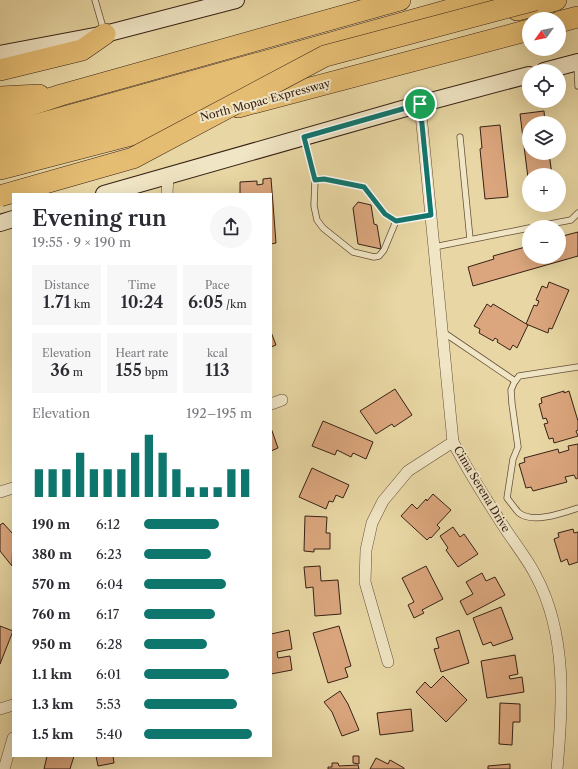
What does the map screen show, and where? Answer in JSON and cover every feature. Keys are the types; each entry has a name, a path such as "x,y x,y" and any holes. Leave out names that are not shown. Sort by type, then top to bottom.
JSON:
{"highway":[{"path":"0,115 61,95 400,0"},
{"path":"0,135 485,0"},
{"path":"0,190 131,152 322,52 510,0"},
{"path":"0,196 133,158 325,56 535,0"},
{"path":"0,154 452,27 556,0"},
{"path":"566,20 578,17"},
{"name":"North Mopac Expressway","path":"0,169 522,32"},
{"path":"0,70 82,50 105,34"},
{"path":"0,97 61,95"}],"main road":[{"path":"0,54 105,34 236,0"},
{"path":"566,65 577,62"},
{"path":"108,193 420,104 522,77"}],"street":[{"name":"Cima Serena Drive","path":"420,104 453,442 468,470 536,576 551,613 560,654 560,738 557,769"},
{"path":"167,193 168,176"},
{"path":"388,662 365,582 366,550 372,523 383,501 408,471 453,442"},
{"path":"0,492 12,488"},
{"path":"0,709 12,705"},
{"path":"4,769 12,741"}],"lane":[{"path":"96,0 105,34"},
{"path":"577,62 578,86"},
{"path":"304,137 315,180 314,206 317,220 323,228 353,252 374,257 380,256 384,250 396,221"},
{"path":"460,137 470,239"},
{"path":"315,180 324,179 364,187 385,214 396,221 431,215"},
{"path":"566,221 570,220 578,214"},
{"path":"434,247 522,229"},
{"path":"442,332 515,381"},
{"path":"578,366 519,376 515,381 511,390 518,447 514,459 507,498 520,514 535,518 554,516 578,508"}],"building":[{"path":"544,111 544,116 522,116 522,130 520,114"},
{"path":"500,125 508,197 485,199 480,149 482,148 480,127"},
{"path":"526,160 550,160 551,168 527,168"},
{"path":"271,178 276,243 272,244 272,193 240,193 240,182 257,181 257,185 263,184 263,179"},
{"path":"358,202 371,205 374,224 377,225 381,249 358,244 353,208"},
{"path":"578,232 578,256 566,259 566,235"},
{"path":"522,248 522,264 550,264 473,286 468,267 494,259 493,256"},
{"path":"549,282 569,290 552,329 549,328 548,333 526,324 534,305 537,306 539,301 536,300 542,286 547,288"},
{"path":"487,304 491,307 493,304 528,325 517,348 513,345 510,350 497,342 498,340 495,338 493,341 479,333 480,329 474,326"},
{"path":"272,335 276,345 272,347"},
{"path":"395,389 412,415 394,427 392,424 376,434 360,411"},
{"path":"564,391 564,393 569,391 578,421 578,430 576,431 578,436 554,443 553,438 549,439 544,424 548,423 546,418 543,419 539,404 542,403 541,398"},
{"path":"323,421 373,442 366,459 353,453 351,457 337,450 335,455 312,446"},
{"path":"272,431 278,448 272,451"},
{"path":"578,444 578,478 576,479 574,475 565,477 567,482 533,491 531,487 526,488 519,464 525,462 524,458 558,449 559,453 569,450 568,446"},
{"path":"312,468 349,485 343,498 336,495 333,502 329,501 326,509 299,497"},
{"path":"433,494 451,510 437,525 440,528 431,538 430,537 427,540 401,516 412,504 417,509"},
{"path":"305,516 327,517 326,533 330,533 330,549 314,549 314,552 304,551"},
{"path":"3,523 12,533 12,566 0,551 0,525"},
{"path":"453,527 460,537 464,534 478,554 458,567 446,550 448,548 440,536"},
{"path":"573,529 574,533 578,532 578,562 569,565 567,559 561,562 554,539 559,537 558,533"},
{"path":"320,566 321,581 338,580 341,614 315,616 313,587 306,588 304,567"},
{"path":"426,566 443,599 422,610 424,613 414,618 408,605 414,602 402,578"},
{"path":"482,573 486,581 495,577 505,595 467,615 460,601 473,594 466,582"},
{"path":"501,607 513,639 493,646 491,642 483,645 473,618"},
{"path":"0,626 12,631 12,634 0,664"},
{"path":"339,626 351,666 345,668 348,677 328,683 313,633"},
{"path":"289,630 292,649 277,652 278,658 290,656 292,670 272,674 272,634"},
{"path":"459,630 469,663 441,672 434,649 439,648 436,638"},
{"path":"515,655 518,674 509,676 510,679 522,677 524,692 487,698 481,661"},
{"path":"443,676 467,700 446,722 416,692 425,682 431,688"},
{"path":"340,691 348,704 359,730 342,736 332,712 324,702"},
{"path":"500,703 520,704 520,722 513,722 512,745 499,744"},
{"path":"411,709 413,731 380,735 377,713"},
{"path":"353,756 359,756 359,764 353,763"},
{"path":"47,757 74,757 70,769 44,769"},
{"path":"96,757 113,757 114,763 98,766"},
{"path":"376,758 388,764 390,760 404,769 370,769"},
{"path":"332,763 338,763 339,766 358,765 359,769 328,769 328,767 332,767"},
{"path":"510,764 510,769 488,769 488,766"}],"route":[{"path":"420,104 431,215 396,221 385,214 364,187 324,179 315,180 304,137 420,104"}]}
